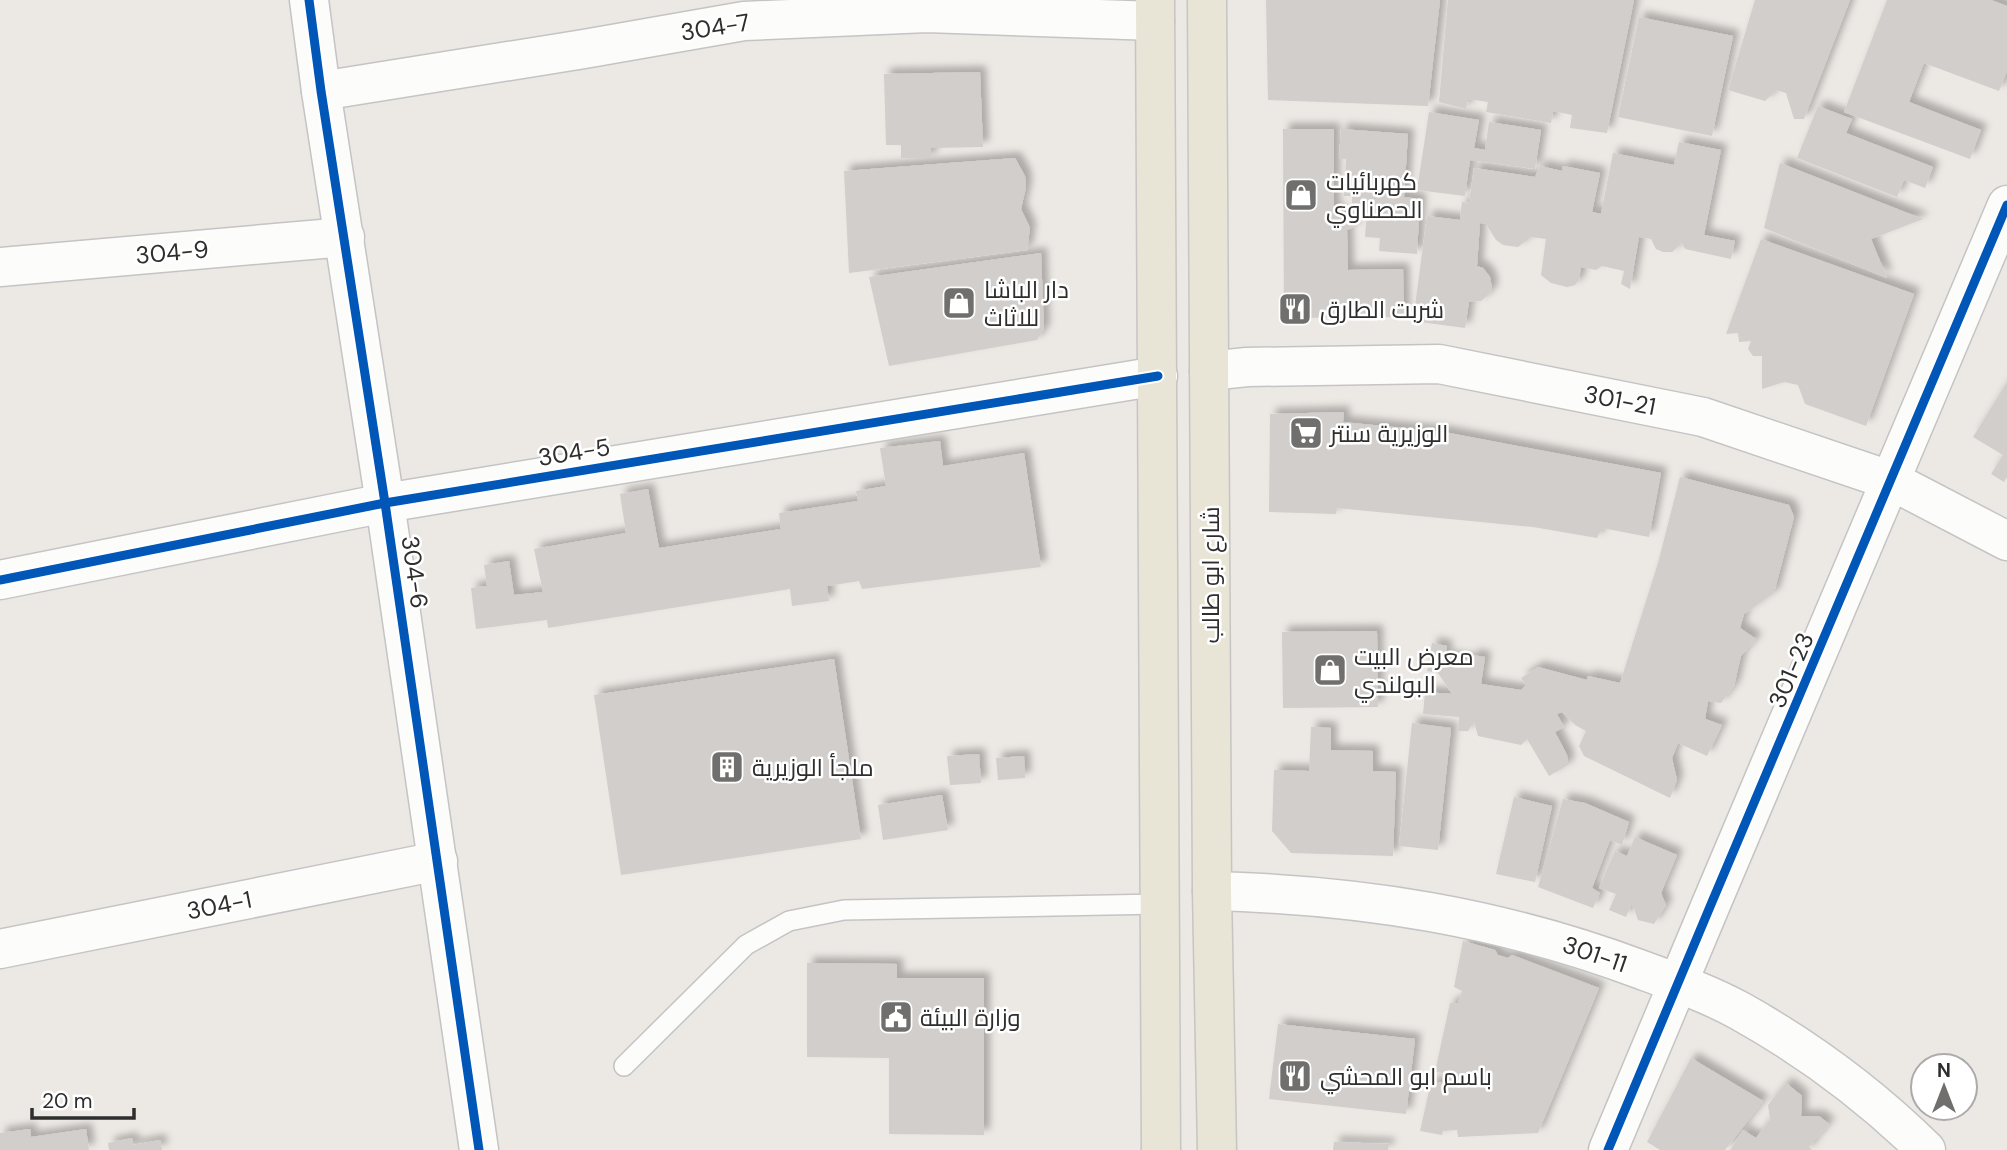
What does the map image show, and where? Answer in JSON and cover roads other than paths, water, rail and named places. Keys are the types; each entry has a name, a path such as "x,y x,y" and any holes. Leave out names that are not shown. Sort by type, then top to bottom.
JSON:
{"main road":[{"name":"شارع ابو طالب","path":"1207,0 1212,891 1217,1150"},
{"name":"شارع ابو طالب","path":"1156,10 1161,1150"}],"street":[{"name":"304-6","path":"309,0 479,1150"},
{"name":"304-7","path":"321,91 744,21 928,13 1156,10"},
{"name":"301-23","path":"1608,1150 2007,205"},
{"name":"304-9","path":"0,267 345,237"},
{"name":"301-21","path":"1209,371 1247,367 1439,364 1703,416 1892,481 2007,541"},
{"name":"304-5","path":"0,580 385,503 1158,376"},
{"name":"304-1","path":"0,949 438,862"},
{"name":"301-11","path":"1212,891 1325,896 1398,905 1469,918 1598,954 1678,983 1738,1010 1795,1044 1849,1082 1900,1124 1926,1150"}],"lane":[{"path":"624,1066 746,945 789,921 844,910 1160,904"}],"place":[{"name":"كهربائيات الحصناوي","path":"1301,195"},
{"name":"دار الباشا للاثاث","path":"959,303"},
{"name":"شربت الطارق","path":"1295,309"},
{"name":"الوزيرية سنتر","path":"1306,433"},
{"name":"معرض البيت البولندي","path":"1330,670"},
{"name":"ملجأ الوزيرية","path":"727,767"},
{"name":"وزارة البيئة","path":"896,1017"},
{"name":"باسم ابو المحشي","path":"1295,1076"}]}
